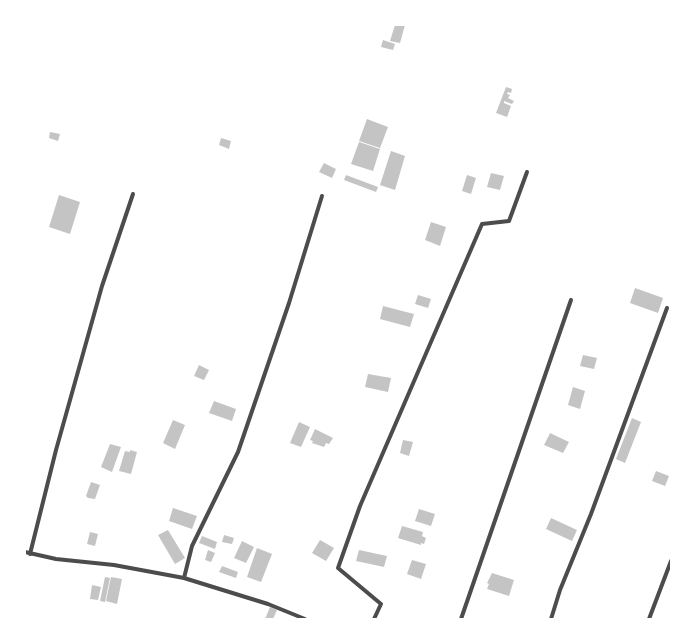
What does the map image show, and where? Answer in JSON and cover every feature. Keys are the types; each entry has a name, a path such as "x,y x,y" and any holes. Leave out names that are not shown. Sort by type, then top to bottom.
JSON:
{"street":[{"path":"374,619 381,604 338,568 364,497 482,224 509,221 527,172"},
{"path":"30,554 56,450 102,286 133,194"},
{"path":"184,578 192,546 238,452 289,303 322,196"},
{"path":"461,619 571,300"},
{"path":"551,619 560,590 591,514 667,308"},
{"path":"25,552 184,578 268,604 304,619"},
{"path":"649,619 671,561"}],"building":[{"path":"395,25 405,25 400,43 390,41"},
{"path":"383,40 395,44 393,50 381,47"},
{"path":"506,87 512,89 511,93 508,92 507,94 510,95 508,98 514,101 512,104 504,101 504,103 511,106 507,117 496,113"},
{"path":"367,119 388,127 380,148 359,141"},
{"path":"50,132 60,134 58,141 49,138"},
{"path":"221,138 231,141 229,149 219,145"},
{"path":"359,142 380,149 373,171 351,164"},
{"path":"391,151 405,156 395,190 380,185"},
{"path":"324,163 336,169 332,178 319,172"},
{"path":"491,173 504,176 500,190 487,187"},
{"path":"346,175 378,187 376,192 344,180"},
{"path":"467,175 476,178 471,194 462,191"},
{"path":"59,195 80,202 70,234 49,227"},
{"path":"431,222 446,227 440,246 425,240"},
{"path":"635,288 663,298 658,313 630,303"},
{"path":"418,295 431,299 428,308 415,304"},
{"path":"383,306 414,314 410,327 380,319"},
{"path":"583,355 597,358 594,369 580,366"},
{"path":"199,365 209,370 204,380 194,376"},
{"path":"368,374 391,378 388,392 365,387"},
{"path":"573,387 585,391 580,409 568,405"},
{"path":"214,401 236,409 232,421 209,413"},
{"path":"632,418 641,422 625,463 616,459"},
{"path":"173,420 185,425 175,449 163,443"},
{"path":"299,422 310,427 301,447 290,443"},
{"path":"315,429 333,438 329,444 326,443 324,447 312,443 313,441 310,440"},
{"path":"550,433 569,442 563,453 544,445"},
{"path":"403,440 413,442 409,456 400,453"},
{"path":"110,444 121,447 112,472 101,467"},
{"path":"130,450 137,452 131,474 119,471 125,451 130,452"},
{"path":"656,471 669,476 665,486 652,481"},
{"path":"91,482 100,485 95,499 86,496"},
{"path":"173,508 197,516 192,529 169,521"},
{"path":"419,509 435,514 431,526 415,521"},
{"path":"551,518 577,530 572,541 546,529"},
{"path":"402,526 423,532 422,536 426,538 424,544 421,543 421,545 398,538"},
{"path":"168,530 185,558 175,564 158,535"},
{"path":"90,532 98,534 95,546 87,544"},
{"path":"224,535 234,538 232,544 222,542"},
{"path":"202,536 217,542 215,549 199,543"},
{"path":"320,540 334,548 326,561 312,553"},
{"path":"242,541 254,547 246,563 234,558"},
{"path":"257,548 272,554 261,582 247,577"},
{"path":"208,550 215,553 211,562 205,560"},
{"path":"359,550 387,556 384,567 356,561"},
{"path":"412,560 426,564 421,579 407,574"},
{"path":"222,566 238,572 236,578 219,572"},
{"path":"492,573 514,580 509,596 487,589 489,584 487,583"},
{"path":"105,577 110,578 105,602 100,601"},
{"path":"111,577 122,579 117,604 106,601"},
{"path":"92,585 101,587 98,600 90,599"},
{"path":"270,607 277,610 273,619 265,619"}]}
